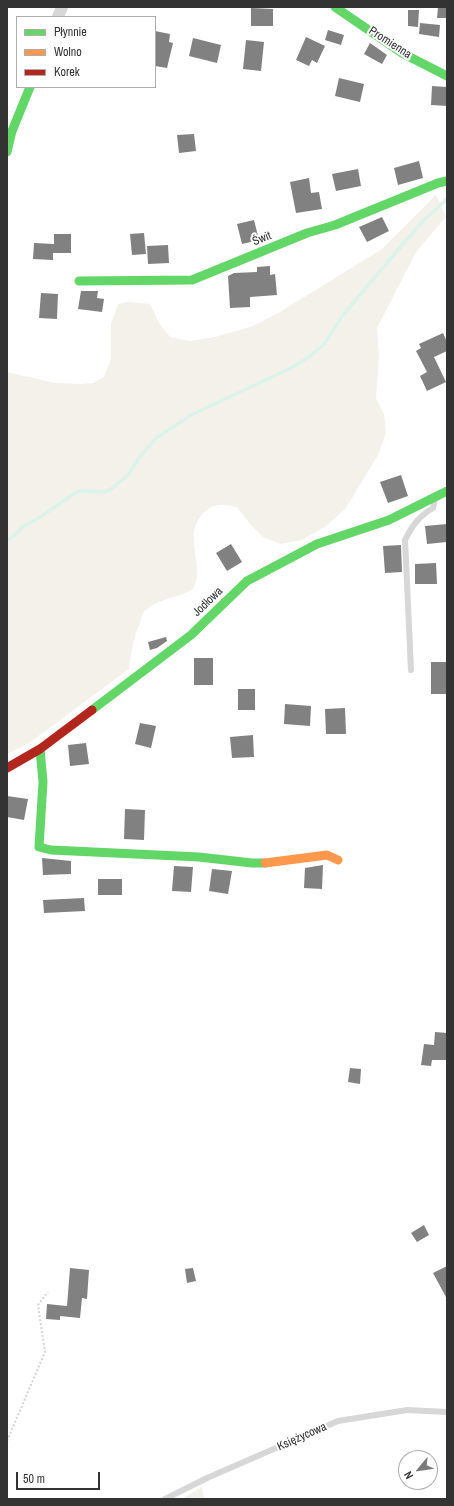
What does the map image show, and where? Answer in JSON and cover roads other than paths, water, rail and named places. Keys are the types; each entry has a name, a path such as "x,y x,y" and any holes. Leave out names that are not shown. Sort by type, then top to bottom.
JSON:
{"street":[{"name":"Promienna","path":"335,7 402,53 447,76"},
{"path":"7,152 12,132 30,88"},
{"name":"Świt","path":"79,281 192,280 307,233 334,225 438,183 447,181"},
{"name":"Jodłowa","path":"7,768 40,749 191,635 247,581 317,544 389,520 447,491"},
{"path":"40,749 43,782 39,847 51,850 199,857 252,863 273,863 320,855 327,855 338,860"}],"lane":[{"path":"411,670 405,540 411,527 423,514 433,508 435,498"},
{"name":"Księżycowa","path":"165,1499 207,1478 338,1421 407,1410 447,1412"}],"waterway":[{"path":"7,540 14,536 22,527 39,518 79,491 105,492 111,489 128,475 138,459 155,439 191,415 289,369 309,357 324,344 343,315 421,223 447,199"}]}
